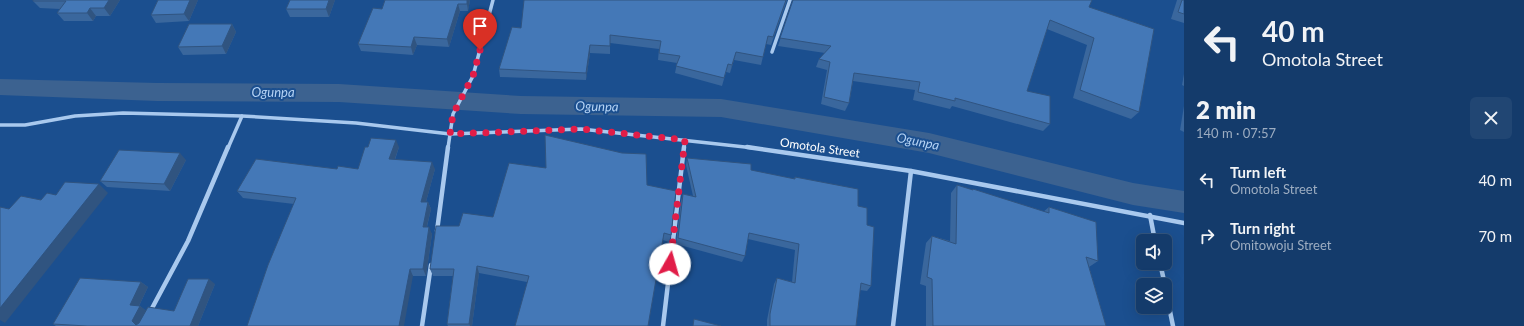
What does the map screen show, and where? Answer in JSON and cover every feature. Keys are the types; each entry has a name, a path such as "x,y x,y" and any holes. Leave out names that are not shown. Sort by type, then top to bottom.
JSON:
{"street":[{"path":"435,238 453,114 473,76 493,0"},
{"path":"772,52 790,0"},
{"name":"Omotola Street","path":"0,126 25,124 75,116 123,113 242,116 356,123 450,134 581,129 685,140 910,171 1150,215 1184,223"},
{"path":"146,319 188,241 242,116"},
{"path":"663,326 685,140"},
{"path":"892,326 910,171"},
{"path":"1150,215 1154,234"},
{"path":"422,326 432,260"},
{"path":"1171,314 1173,326"}],"building":[{"path":"33,0 109,0 104,8 90,8 87,13 57,13 66,1"},
{"path":"158,0 190,0 184,14 151,15"},
{"path":"290,0 329,0 326,9 286,9"},
{"path":"385,0 467,0 467,4 458,4 447,39 414,37 411,47 358,44 373,8 382,9"},
{"path":"524,0 786,0 773,37 768,36 763,57 736,52 732,65 728,64 724,78 676,66 680,56 659,53 661,41 610,35 610,46 590,45 586,73 499,69 512,27 521,28"},
{"path":"793,0 1092,0 1089,7 1154,29 1139,112 1080,90 1094,38 1050,20 1027,91 1050,96 1050,124 955,98 955,101 918,92 920,82 854,73 849,103 824,97 830,62 819,59 831,46 780,38"},
{"path":"1182,0 1184,0 1184,14 1178,12"},
{"path":"189,24 232,24 222,46 178,47"},
{"path":"545,135 622,153 646,154 647,185 676,191 671,235 664,233 648,326 515,326 529,276 477,266 469,324 447,324 454,269 430,269 436,226 459,226 463,213 493,217 509,163 546,168"},
{"path":"371,138 396,140 389,159 432,162 421,202 428,202 423,227 429,227 423,269 410,269 399,326 247,326 268,265 296,198 237,191 256,159 337,169 338,166 358,169 365,147 368,147"},
{"path":"119,150 180,153 164,184 100,181"},
{"path":"687,158 751,164 751,170 858,189 858,206 867,208 867,225 874,227 871,286 861,283 856,326 770,326 770,314 777,278 795,283 799,244 749,233 745,256 678,238 683,194 696,197"},
{"path":"65,182 99,184 0,308 0,207 9,209 21,196 41,200 47,193 56,195"},
{"path":"957,185 1049,213 1049,207 1096,222 1098,261 1086,257 1106,326 933,326 932,279 927,277 932,236 956,244"},
{"path":"80,278 141,282 130,305 140,306 132,321 136,325 139,323 148,307 174,311 188,279 209,279 190,326 87,326 53,324"},
{"path":"694,319 721,326 693,326"}],"waterway":[{"name":"Ogunpa","path":"0,87 157,92 339,93 521,105 721,108 929,143 1133,194 1184,202"}],"route":[{"path":"480,50 473,76 453,114 450,134 517,133 581,129 685,140 670,264"}]}
